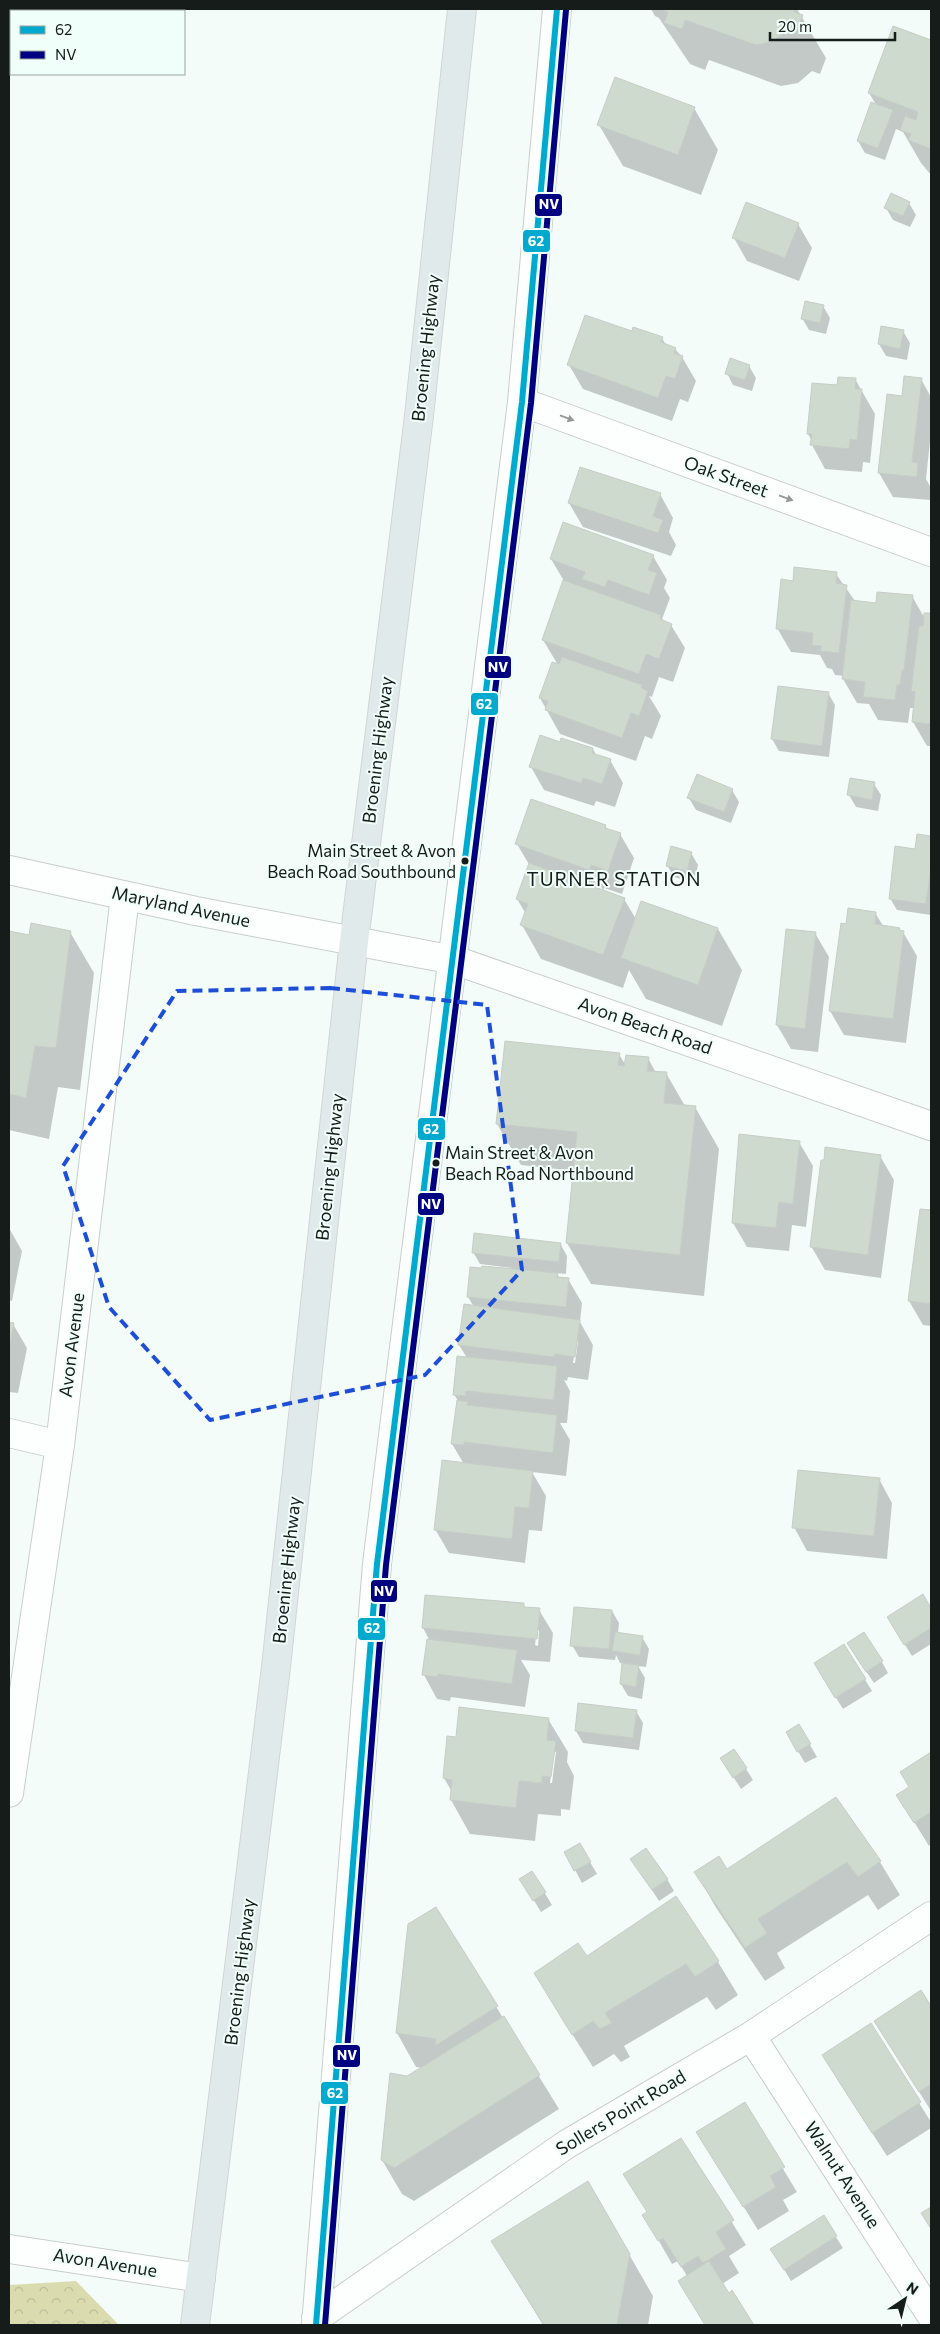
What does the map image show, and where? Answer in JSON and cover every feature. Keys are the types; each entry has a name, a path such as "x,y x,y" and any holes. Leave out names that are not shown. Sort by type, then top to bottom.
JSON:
{"main road":[{"name":"Broening Highway","path":"195,2325 276,1667 354,942 418,426 462,9"}],"street":[{"path":"316,2322 377,1564 454,960 522,402 557,9"},
{"name":"Oak Street","path":"522,402 931,552"},
{"name":"Maryland Avenue","path":"9,870 125,896 354,942"},
{"name":"Avon Avenue","path":"9,1793 60,1444 125,896"},
{"name":"Avon Beach Road","path":"354,942 454,960 931,1126"},
{"path":"9,1432 60,1444"},
{"name":"Sollers Point Road","path":"316,2322 567,2144 752,2036 931,1916"},
{"name":"Walnut Avenue","path":"752,2036 931,2315"},
{"name":"Avon Avenue","path":"9,2249 201,2278"}],"highlighted area":[{"path":"330,988 487,1005 522,1270 425,1375 210,1420 109,1307 63,1166 177,991"}],"green space":[{"path":"76,2281 119,2325 9,2325 9,2285"}],"building":[{"path":"661,9 794,9 794,12 803,15 796,33 787,30 774,41 756,45 685,20 682,29 664,23 668,12"},
{"path":"893,26 931,40 931,149 908,140 911,134 900,130 905,116 916,120 918,112 868,93"},
{"path":"615,77 695,107 678,155 597,125"},
{"path":"871,102 893,110 878,148 857,141"},
{"path":"891,193 910,202 903,216 884,208"},
{"path":"746,202 799,223 785,258 732,238"},
{"path":"805,301 824,305 820,323 801,319"},
{"path":"585,315 632,331 633,327 663,337 661,342 676,348 674,353 683,356 675,379 666,376 658,398 567,365"},
{"path":"881,326 904,330 900,349 878,344"},
{"path":"730,358 750,365 745,380 725,374"},
{"path":"904,376 922,378 912,462 918,463 917,477 878,473 887,394 902,396"},
{"path":"838,377 856,378 855,389 862,389 857,440 850,439 849,449 810,445 812,434 807,434 812,383 837,385"},
{"path":"580,467 661,493 653,516 663,520 658,533 568,503"},
{"path":"563,522 654,555 648,570 657,573 649,595 608,580 605,587 582,579 585,572 550,559"},
{"path":"794,567 837,572 836,583 847,585 839,653 820,651 821,646 812,645 813,633 776,629 781,579 793,581"},
{"path":"563,580 661,615 660,619 672,624 659,659 646,654 639,674 542,640"},
{"path":"877,592 913,595 904,670 902,670 900,685 897,685 895,700 863,697 865,682 842,679 851,600 876,603"},
{"path":"924,613 931,613 931,724 912,722 915,692 911,691 919,626 923,626"},
{"path":"562,657 642,685 641,688 648,691 639,716 631,713 622,738 545,710 548,701 539,698 552,662 559,664"},
{"path":"778,686 829,692 822,746 771,739"},
{"path":"540,735 560,742 561,738 593,748 592,753 611,759 602,784 583,778 581,783 529,767"},
{"path":"697,774 733,789 724,812 687,798"},
{"path":"850,778 875,782 872,800 847,795"},
{"path":"531,799 606,825 605,828 621,833 608,871 591,865 589,870 515,844"},
{"path":"917,834 931,836 931,866 926,904 889,899 895,846 915,849"},
{"path":"671,846 692,852 687,871 666,866"},
{"path":"529,863 625,898 603,955 520,925 528,904 516,899"},
{"path":"641,901 718,928 698,985 621,958"},
{"path":"848,908 876,912 875,924 900,928 899,930 904,931 893,1019 829,1011 841,923 846,924"},
{"path":"31,923 71,931 56,1048 35,1046 26,1098 9,1094 9,931 29,935"},
{"path":"786,929 816,932 805,1029 776,1025"},
{"path":"505,1041 620,1053 618,1065 624,1066 626,1055 649,1057 647,1071 667,1072 664,1103 696,1106 680,1255 566,1243 577,1132 496,1124"},
{"path":"739,1134 800,1141 793,1204 779,1202 776,1228 732,1223"},
{"path":"825,1147 881,1155 868,1255 810,1247 821,1160 824,1160"},
{"path":"920,1209 931,1210 931,1304 908,1301"},
{"path":"474,1233 561,1243 559,1262 472,1253"},
{"path":"482,1266 558,1273 557,1277 569,1278 566,1307 467,1297 470,1267 481,1268"},
{"path":"464,1304 580,1320 575,1357 555,1354 554,1357 458,1345"},
{"path":"9,1322 14,1323 9,1349"},
{"path":"457,1356 557,1366 554,1400 466,1391 466,1396 453,1395"},
{"path":"457,1400 468,1402 467,1405 557,1415 553,1453 464,1442 464,1445 451,1444"},
{"path":"442,1460 533,1471 529,1508 515,1507 512,1539 434,1530"},
{"path":"798,1470 880,1478 874,1536 792,1528"},
{"path":"923,1594 931,1608 931,1628 904,1645 887,1617"},
{"path":"425,1595 524,1603 524,1607 540,1608 537,1639 422,1628"},
{"path":"574,1607 612,1610 609,1649 570,1646"},
{"path":"615,1632 643,1636 640,1655 612,1651"},
{"path":"864,1632 883,1661 866,1672 847,1643"},
{"path":"427,1639 517,1650 512,1684 438,1674 437,1677 422,1675"},
{"path":"844,1644 866,1679 835,1698 814,1663"},
{"path":"622,1663 639,1665 636,1687 620,1684"},
{"path":"578,1703 637,1710 633,1738 575,1731"},
{"path":"459,1707 549,1718 547,1740 556,1741 551,1777 542,1776 542,1783 519,1781 516,1808 450,1800 452,1780 443,1778 447,1736 456,1737"},
{"path":"799,1724 811,1744 797,1752 786,1732"},
{"path":"734,1749 747,1768 733,1778 720,1758"},
{"path":"931,1752 931,1812 914,1823 896,1795 909,1787 900,1772"},
{"path":"836,1797 881,1861 858,1877 847,1862 758,1919 767,1933 745,1948 694,1872 719,1856 727,1869"},
{"path":"580,1843 591,1862 574,1871 564,1852"},
{"path":"646,1848 668,1879 652,1890 630,1859"},
{"path":"532,1871 546,1892 533,1901 519,1879"},
{"path":"676,1896 719,1961 695,1977 686,1964 605,2013 612,2023 600,2029 593,2021 572,2035 534,1973 578,1943 587,1956"},
{"path":"436,1907 498,2006 435,2046 436,2039 396,2033 408,1924"},
{"path":"921,1990 931,2006 931,2084 919,2092 874,2021"},
{"path":"504,2016 540,2075 394,2168 381,2160 390,2073 407,2076"},
{"path":"871,2023 921,2102 872,2133 822,2055"},
{"path":"745,2102 785,2167 770,2176 776,2187 743,2207 696,2132"},
{"path":"681,2138 734,2220 716,2232 726,2249 703,2263 698,2256 681,2267 663,2238 658,2241 642,2215 647,2212 623,2174"},
{"path":"588,2181 630,2254 617,2325 544,2325 491,2241"},
{"path":"931,2207 931,2229 921,2213"},
{"path":"824,2215 837,2236 784,2270 770,2249"},
{"path":"709,2261 729,2293 732,2290 754,2325 705,2325 678,2281"}],"transit line":[{"name":"62","path":"316,2325 377,1564 522,402 557,9"},
{"name":"NV","path":"325,2325 386,1565 531,403 566,10"}],"place":[{"name":"Main Street & Avon Beach Road Southbound","path":"465,861"},
{"name":"Main Street & Avon Beach Road Northbound","path":"436,1163"}],"district":[{"name":"TURNER STATION","path":"614,879"}]}
